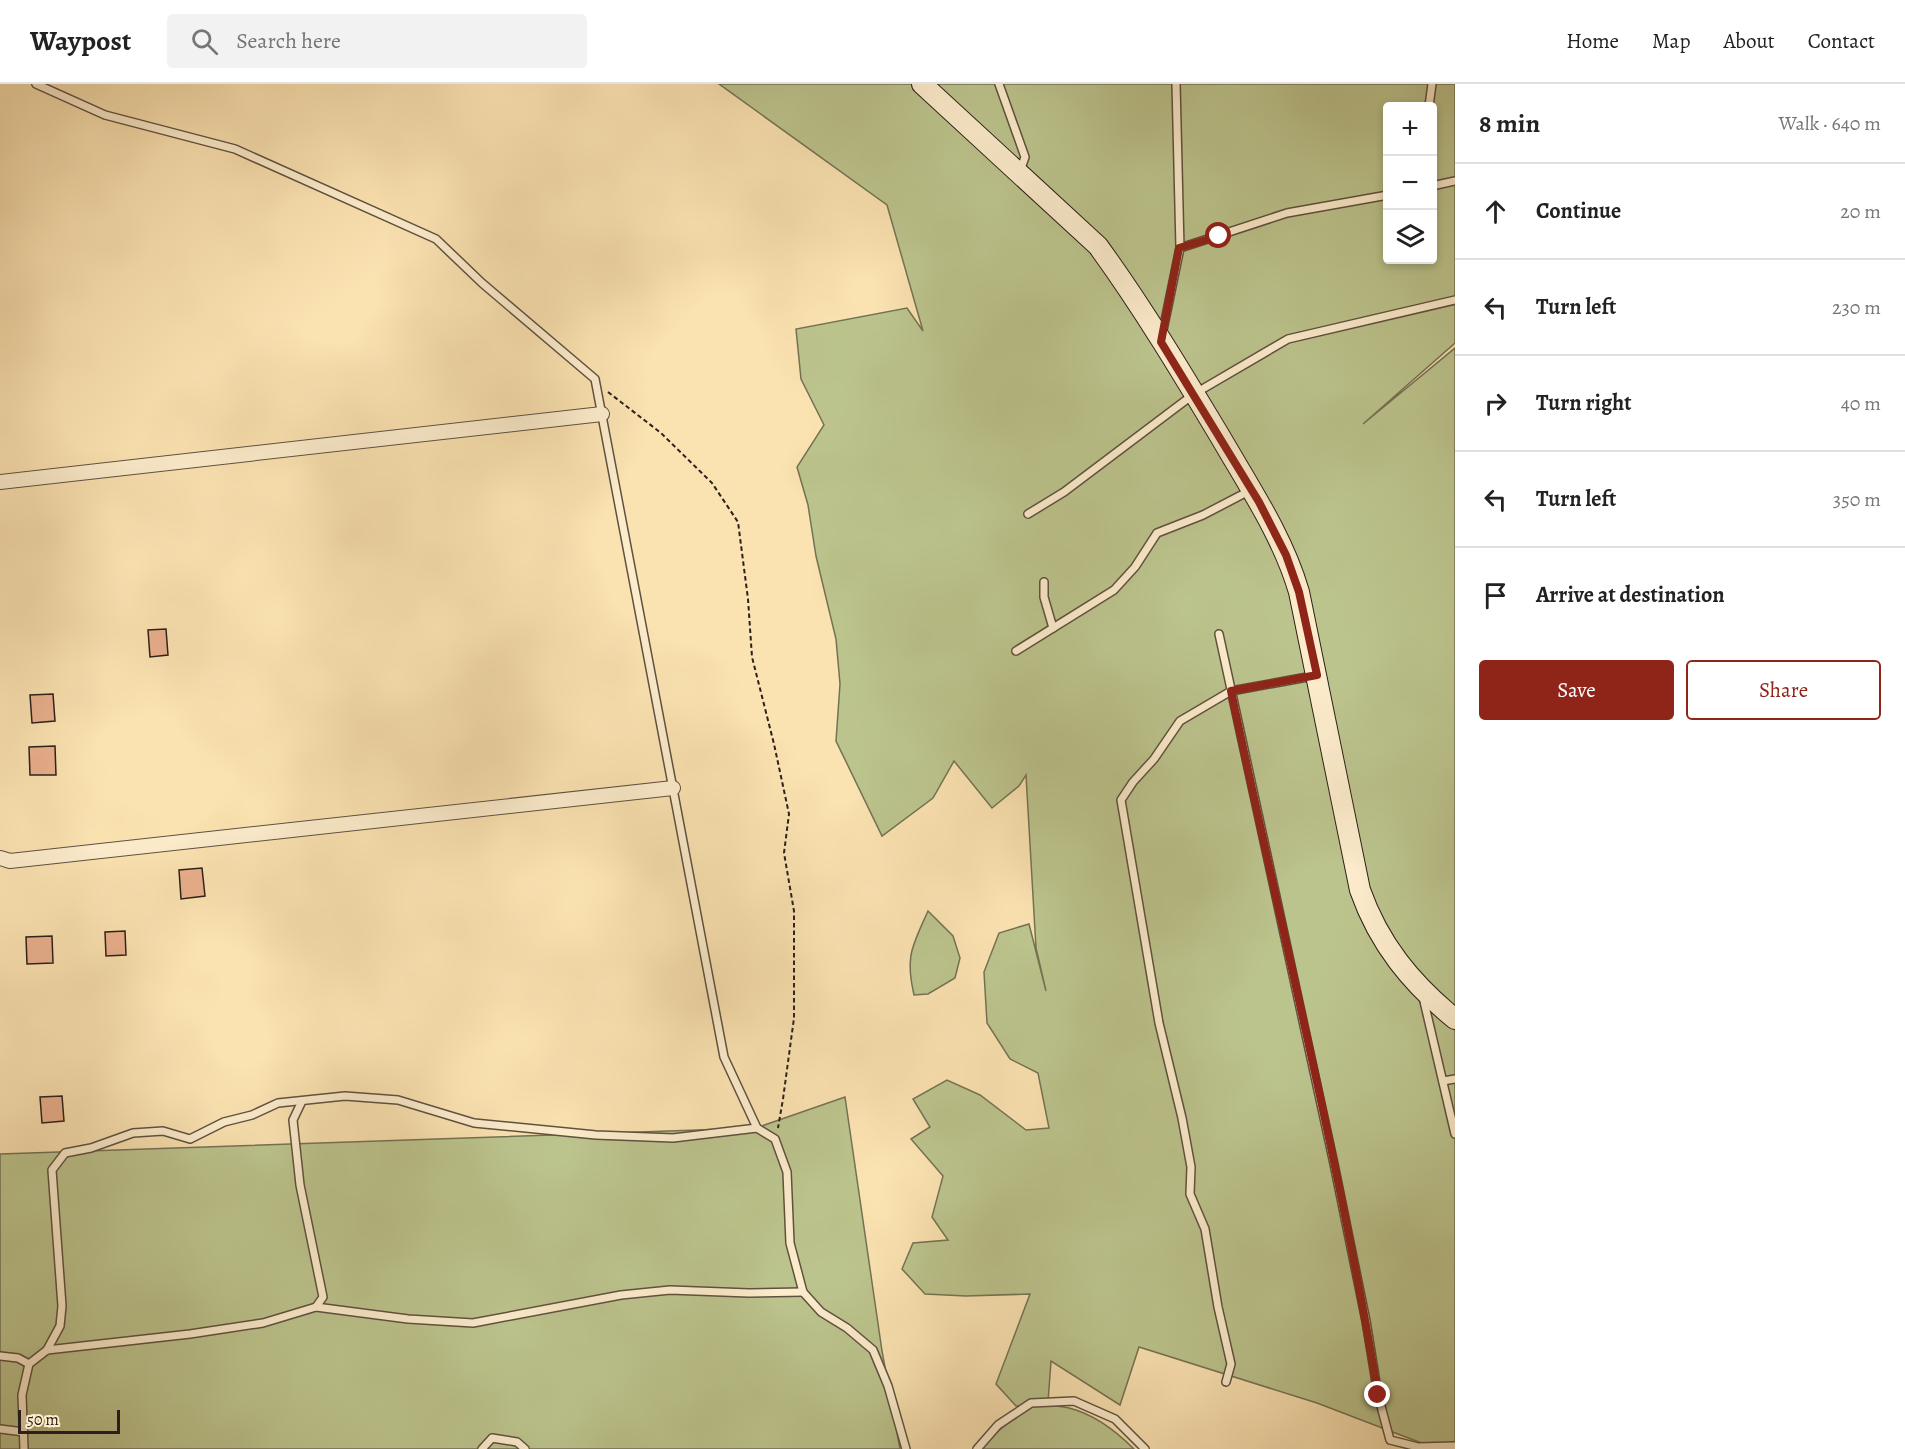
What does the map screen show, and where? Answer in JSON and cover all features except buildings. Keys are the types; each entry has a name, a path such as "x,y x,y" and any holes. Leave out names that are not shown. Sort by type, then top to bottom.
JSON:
{"street":[{"path":"922,84 1098,246 1194,394 1252,490 1294,574 1306,620 1360,890 1370,916 1403,969 1455,1019"},
{"path":"0,482 602,414"},
{"path":"0,858 10,861 22,860 673,788"}],"lane":[{"path":"36,84 105,115 235,148 436,239 482,283 595,379 724,1057 757,1128 775,1139 787,1172 790,1243 803,1292 821,1312 847,1328 873,1350 888,1386 906,1449"},
{"path":"999,84 1025,156 1020,173"},
{"path":"1161,342 1179,248 1176,84"},
{"path":"1430,102 1432,84"},
{"path":"1437,185 1455,181"},
{"path":"1179,248 1287,213 1383,196"},
{"path":"1028,514 1064,492 1194,394 1288,339 1455,300"},
{"path":"1016,651 1114,590 1135,567 1158,533 1203,515 1252,490"},
{"path":"1044,582 1044,597 1053,628"},
{"path":"1219,634 1364,1309 1378,1395 1390,1440 1418,1447 1455,1446"},
{"path":"1227,1382 1231,1365 1218,1307 1205,1229 1190,1194 1191,1167 1182,1118 1159,1023 1121,801 1180,721 1231,691 1317,675"},
{"path":"1420,987 1455,1134"},
{"path":"1443,1082 1455,1079"},
{"path":"24,1449 22,1395 29,1364 47,1350 60,1326 62,1306 52,1170 65,1153 91,1148 133,1133 164,1131 190,1139 224,1122 252,1115 278,1103 345,1096 398,1100 474,1123 596,1135 672,1138 757,1128"},
{"path":"302,1101 293,1120 300,1185 323,1297 316,1306"},
{"path":"47,1350 190,1334 263,1323 316,1306 408,1319 473,1323 621,1295 660,1291 803,1292"},
{"path":"0,1356 18,1358 29,1364"},
{"path":"977,1449 998,1425 1031,1402 1074,1401 1115,1419 1145,1449"},
{"path":"0,1429 24,1432"},
{"path":"482,1449 492,1438 517,1442 525,1449"}],"path":[{"path":"595,379 661,433 712,483 738,522 748,599 752,657 789,814 784,853 794,911 794,1018 775,1139"}],"green space":[{"path":"719,84 1455,84 1455,343 1363,424 1455,348 1455,1449 1437,1449 1317,1403 1139,1347 1120,1405 1051,1361 1048,1402 1040,1404 1069,1408 1096,1419 1134,1449 978,1449 1028,1405 1016,1406 996,1384 1030,1294 966,1296 925,1294 902,1269 913,1243 948,1240 932,1217 943,1176 911,1139 930,1127 913,1099 947,1080 980,1095 1026,1130 1049,1128 1038,1073 1010,1059 987,1023 984,972 999,933 1029,924 1046,991 1036,948 1026,775 1019,786 992,808 954,761 933,798 882,836 836,741 840,684 836,639 816,556 808,505 797,467 824,425 801,379 796,329 907,308 923,331 887,205"},
{"path":"928,911 953,936 960,958 955,978 928,994 914,995 910,961"},
{"path":"845,1097 882,1351 900,1449 0,1449 0,1154 756,1128"}],"route":[{"path":"1219,236 1179,248 1161,342 1259,502 1294,574 1306,620 1317,675 1231,691 1334,1164 1366,1321 1378,1395"}]}
